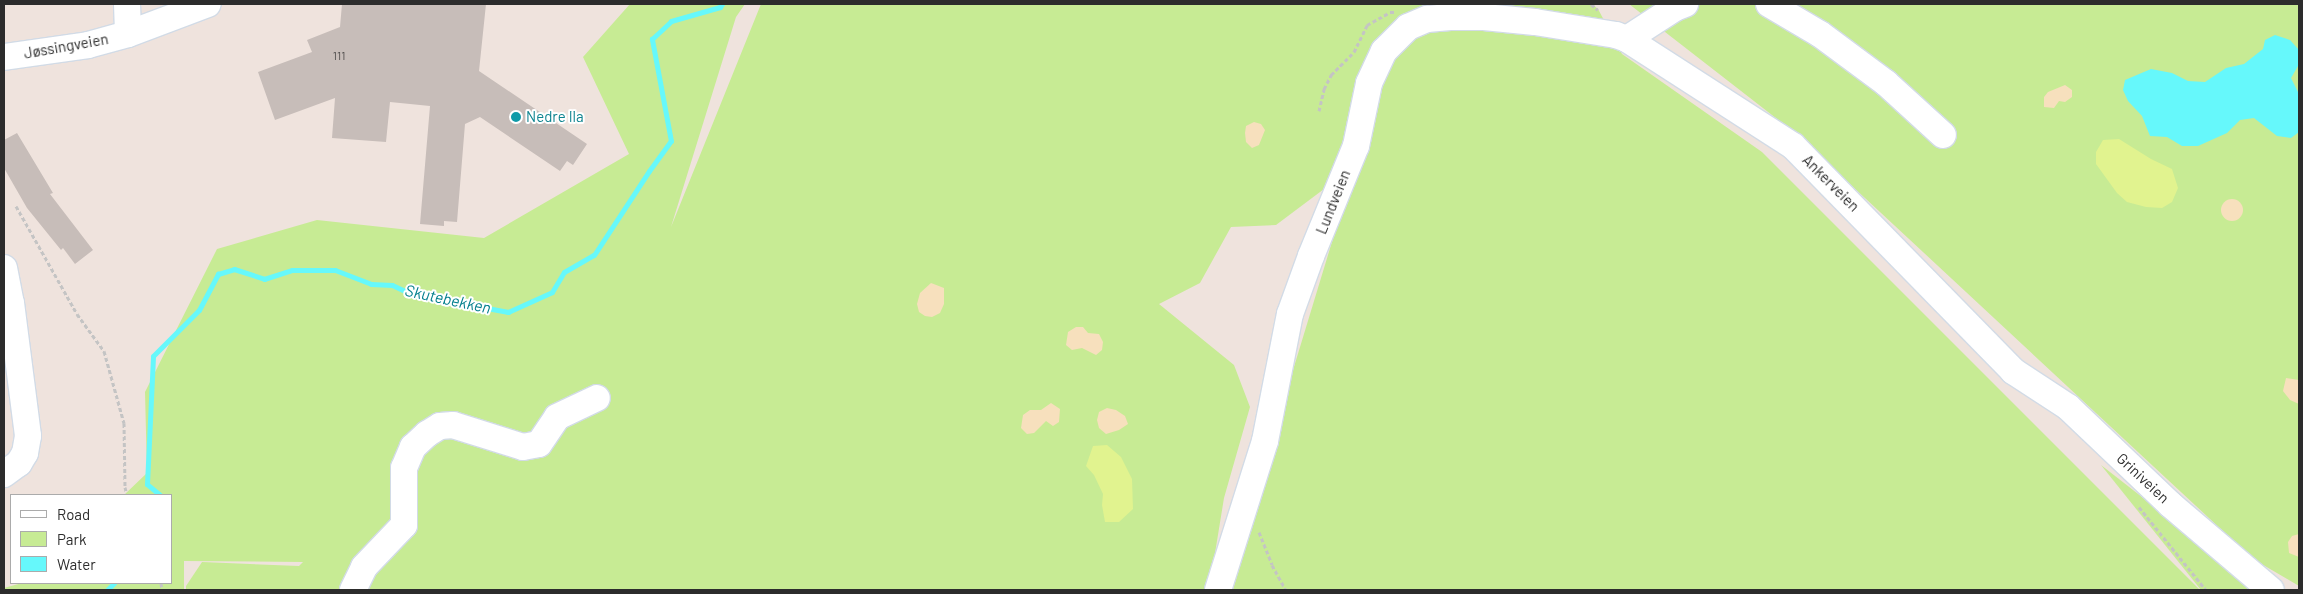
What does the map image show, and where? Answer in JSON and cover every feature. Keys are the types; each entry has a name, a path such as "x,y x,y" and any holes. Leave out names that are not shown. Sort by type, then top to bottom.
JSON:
{"street":[{"name":"Jøssingveien","path":"128,4 128,34"},
{"name":"Jøssingveien","path":"4,57 88,45 128,34 208,4"},
{"path":"1622,37 1685,4"},
{"path":"1769,4 1820,34 1879,78 1943,135"},
{"name":"Lundveien","path":"1218,590 1265,441 1290,314 1311,256 1356,146 1369,83 1384,51 1408,27 1428,19 1450,16 1484,17 1622,37"},
{"name":"Ankerveien","path":"1622,37 1793,146 2013,371"},
{"path":"4,268 11,303 28,436 25,453 19,463 4,474"},
{"name":"Griniveien","path":"2013,371 2068,407 2171,505 2271,590"},
{"path":"353,590 364,567 404,525 404,468 413,447 427,434 440,426 453,424 523,448 539,444 558,418 597,398"}],"path":[{"path":"16,206 77,314 104,351 124,423 127,494"},
{"path":"1246,501 1272,565 1286,590"}],"green space":[{"path":"630,4 745,4 736,17 671,227 761,4 1592,4 1598,9 1622,54 1762,152 2200,590 1216,590 1241,541 1387,61 1340,177 1276,225 1231,227 1200,283 1159,304 1234,365 1250,407 1224,498 1209,590 186,590 186,586 202,562 299,566 303,562 184,561 184,590 4,590 4,588 18,584 172,584 172,494 125,494 147,473 145,392 217,249 317,220 484,238 629,154 583,57"},
{"path":"1629,4 2299,4 2299,586 2253,559 1794,132"},
{"path":"2119,139 2151,159 2172,169 2178,188 2172,202 2162,208 2146,207 2127,202 2117,193 2096,164 2096,152 2103,140"},
{"path":"1107,445 1121,457 1132,479 1133,509 1119,522 1105,522 1102,505 1103,494 1094,475 1086,466 1093,446"},
{"path":"2101,465 2261,590 2201,590"}],"sand":[{"path":"2065,85 2072,90 2072,97 2065,102 2059,101 2054,108 2044,107 2044,97 2048,92"},
{"path":"1254,122 1261,124 1265,130 1259,145 1252,148 1246,142 1245,133 1246,126"},
{"path":"2232,199 2240,202 2243,210 2240,218 2232,221 2224,218 2221,210 2224,202"},
{"path":"931,283 944,288 944,304 940,313 932,317 925,316 919,312 917,304 920,293"},
{"path":"1076,327 1083,327 1088,333 1099,334 1103,342 1102,350 1096,355 1082,348 1072,350 1066,345 1068,332"},
{"path":"2286,378 2299,380 2299,404 2290,400 2283,391"},
{"path":"1051,403 1060,409 1059,422 1053,426 1046,421 1034,433 1027,434 1021,428 1023,415 1030,410 1041,410"},
{"path":"1107,408 1116,410 1125,416 1128,424 1119,430 1106,434 1099,428 1097,420 1099,412"},
{"path":"2299,534 2299,557 2289,553 2288,542 2292,536"}],"water":[{"path":"2275,35 2290,40 2299,50 2298,66 2291,78 2299,94 2299,132 2291,138 2277,136 2254,118 2240,120 2227,133 2198,146 2182,146 2167,137 2150,136 2142,116 2128,101 2123,90 2125,80 2151,69 2172,73 2188,81 2205,82 2226,68 2244,64 2263,49 2265,40"}],"building":[{"name":"Nedre Ila","path":"342,4 486,4 479,71 587,144 573,165 567,161 560,171 480,117 465,124 457,222 444,221 444,226 420,224 430,106 390,102 386,142 332,138 335,98 275,120 258,72 312,52 307,40 340,27"},
{"path":"17,133 53,193 50,194 93,250 75,264 63,248 61,250 27,208 4,168 4,140"}],"waterway":[{"name":"Skutebekken","path":"159,494 147,484 153,356 199,310 218,274 234,269 264,279 292,270 335,270 371,284 392,285 411,294 508,312 552,292 564,272 594,255 671,141 652,39 671,21 720,7 722,4"},
{"name":"Skutebekken","path":"107,590 113,584"}],"place":[{"name":"Nedre Ila","path":"516,117"}]}
